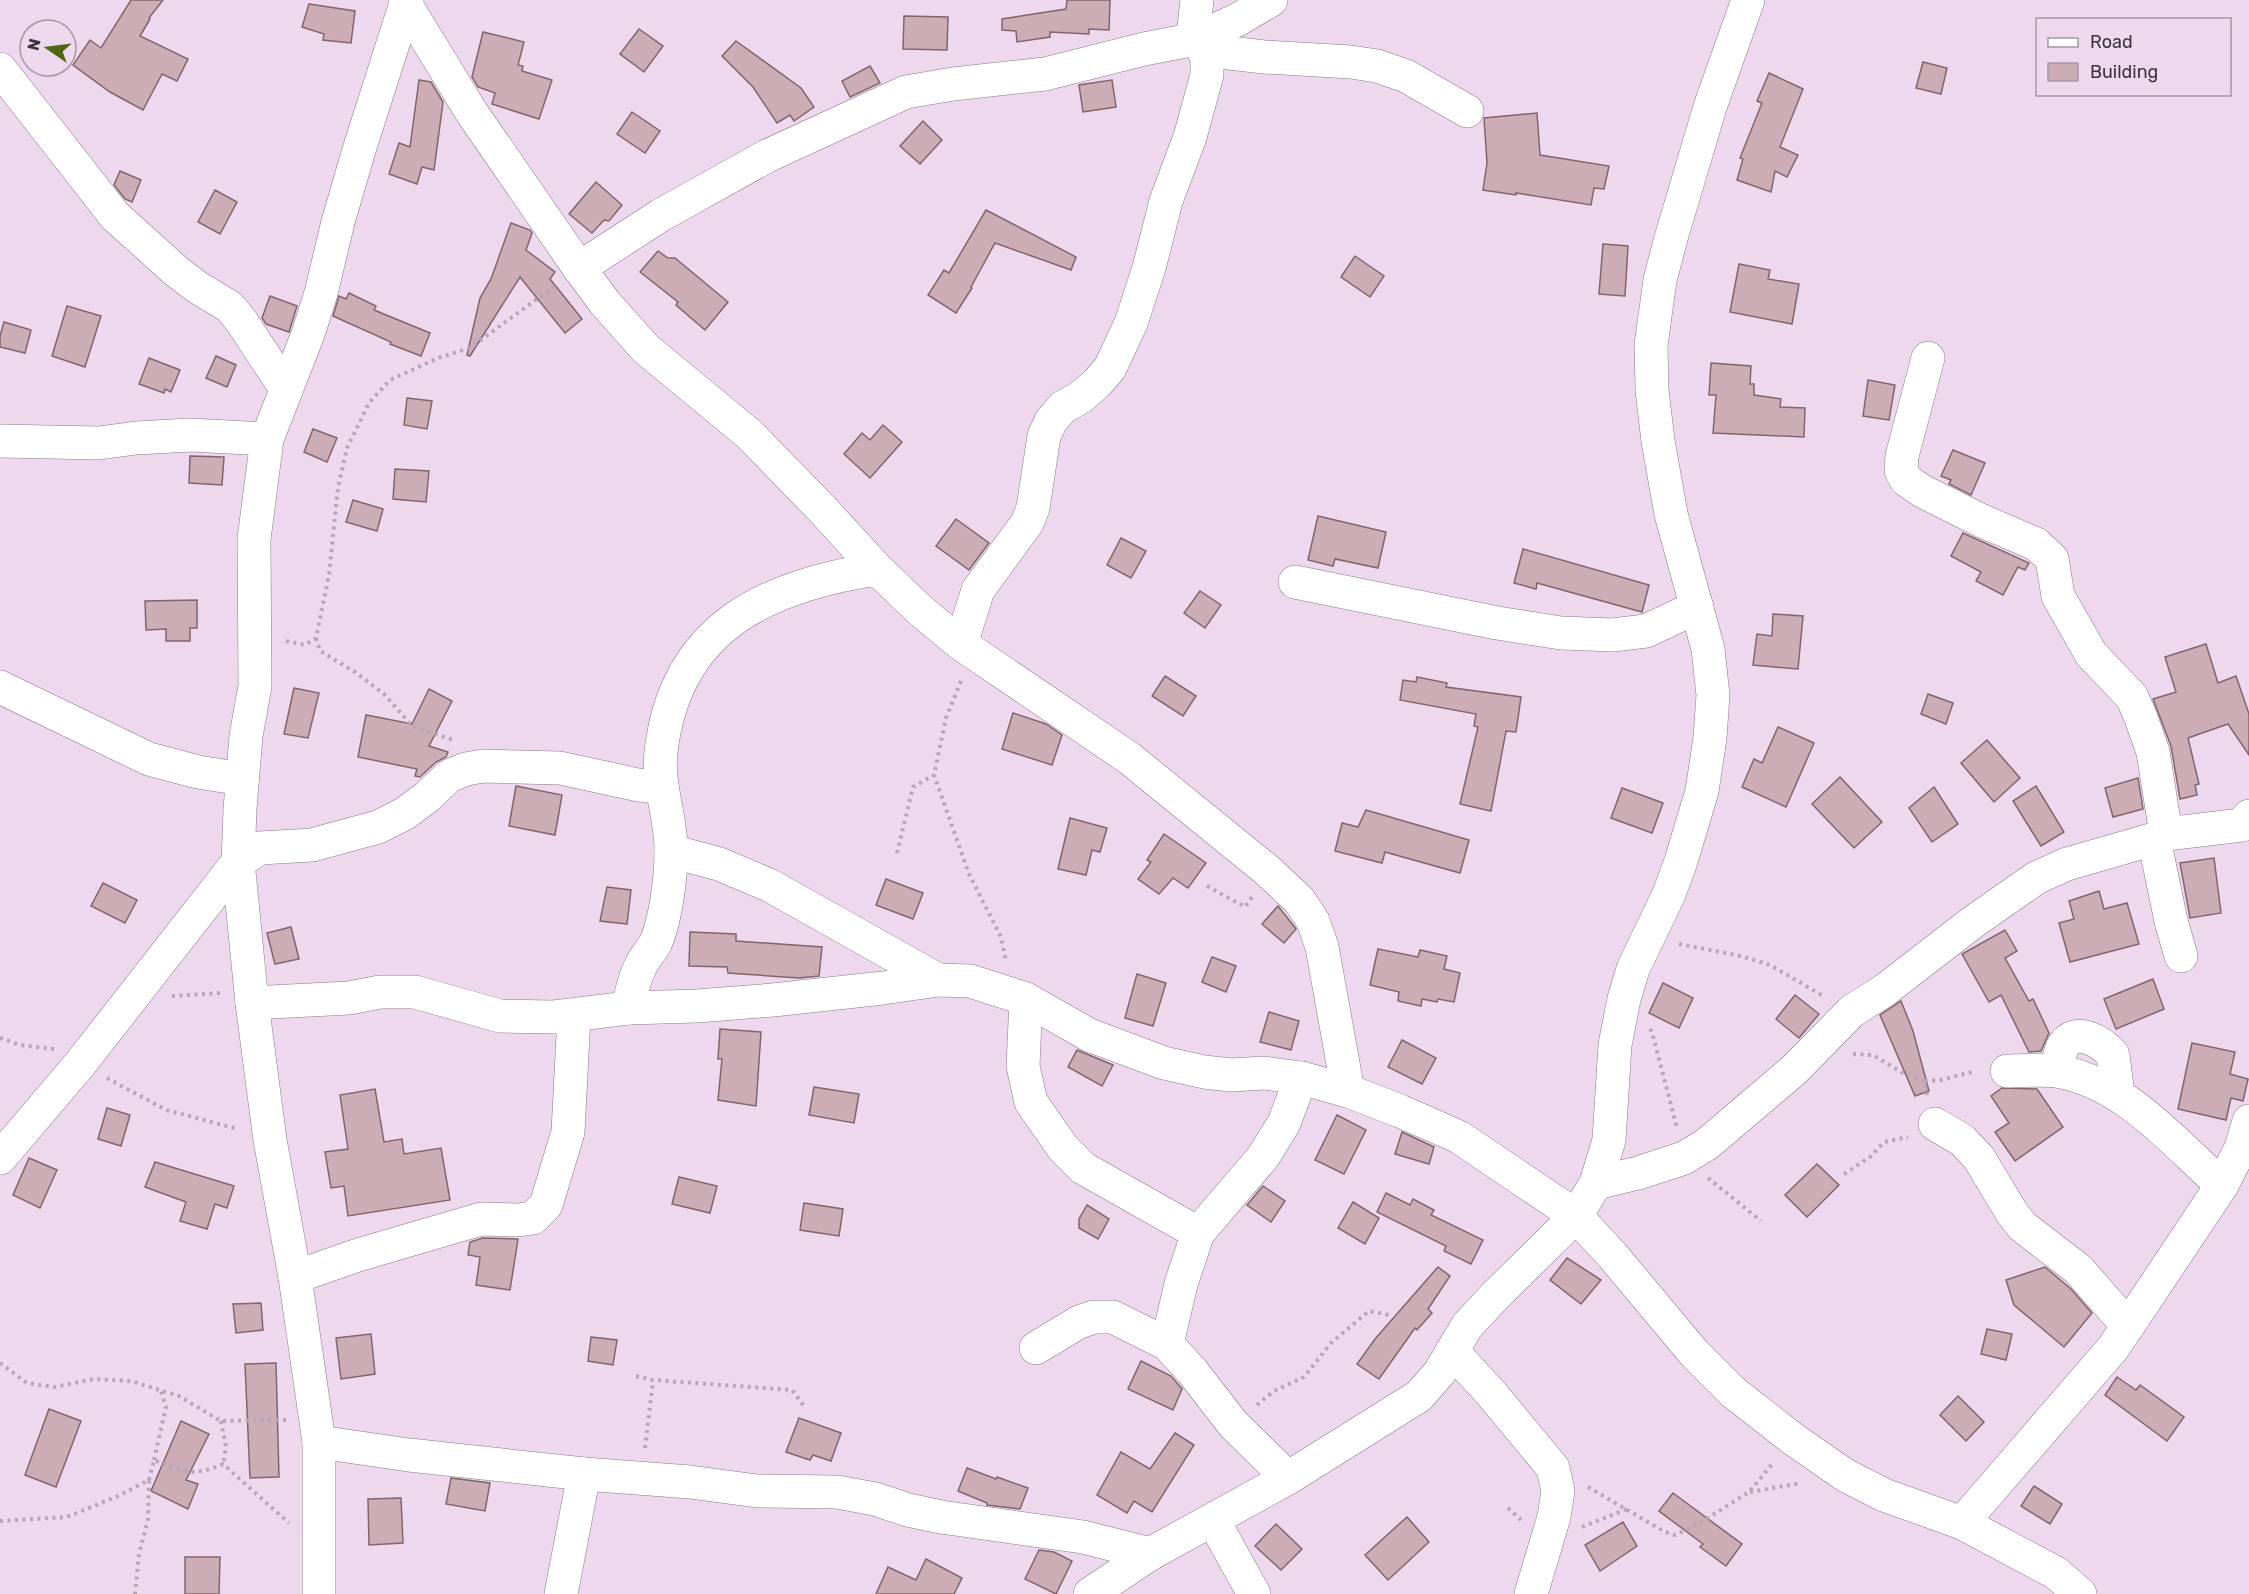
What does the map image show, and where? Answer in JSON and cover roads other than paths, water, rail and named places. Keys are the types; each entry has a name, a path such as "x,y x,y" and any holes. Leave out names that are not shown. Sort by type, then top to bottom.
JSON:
{"street":[{"path":"961,644 978,590 1027,523 1033,508 1044,436 1051,421 1063,407 1081,397 1097,383 1110,369 1121,346 1149,268 1167,201 1190,137 1207,75 1207,62 1194,27 1197,0"},
{"path":"1200,44 1271,0"},
{"path":"1090,1594 1150,1554 1288,1478 1419,1396 1440,1372 1467,1326 1576,1216 1596,1183 1609,1140 1615,1045 1624,999 1633,969 1669,894 1689,835 1702,790 1710,738 1713,695 1708,649 1671,514 1652,390 1651,345 1660,280 1671,238 1710,107 1748,0"},
{"path":"406,2 472,113 579,268 605,303 646,349 749,434 877,569 921,611 961,644 1129,758 1268,871 1299,900 1313,921 1322,947 1348,1091"},
{"path":"319,1594 319,1442 295,1277 270,1140 252,1004 238,862 246,736 255,686 254,538 267,439 308,334 359,150 406,2"},
{"path":"579,268 661,215 766,156 906,92 953,84 1045,74 1144,49 1200,44 1264,57 1351,62 1377,66 1406,76 1467,111"},
{"path":"0,69 115,216 144,244 183,276 230,307 286,389"},
{"path":"1928,358 1902,456 1901,470 1906,480 1922,490 1980,520 2036,544 2052,559 2058,596 2068,615 2091,654 2133,698 2153,752 2160,837 2171,921 2181,956"},
{"path":"0,441 99,443 191,435 267,439"},
{"path":"628,1008 633,982 656,942 661,922 671,851 662,788 661,753 681,678 708,642 744,612 774,595 833,577 877,569"},
{"path":"1295,582 1497,623 1561,633 1613,635 1646,631 1697,607"},
{"path":"0,687 149,759 198,772 242,779"},
{"path":"0,1158 85,1058 238,862 260,848 312,844 378,827 404,814 427,797 449,776 466,769 483,766 560,768 662,788"},
{"path":"1596,1183 1638,1173 1684,1158 1707,1144 1794,1070 1852,1011 1885,990 2001,901 2036,878 2067,864 2160,837 2247,828"},
{"path":"671,851 719,864 770,885 938,980"},
{"path":"252,1004 348,998 380,992 415,992 500,1016 526,1018 574,1016 628,1008 697,1006 773,1000 938,980 970,981 1016,996 1089,1035 1164,1064 1231,1075 1264,1073 1301,1078 1348,1091 1459,1137 1576,1216 1613,1256 1694,1353 1733,1392 1793,1439 1845,1475 1884,1495 1962,1523 2056,1574 2080,1594"},
{"path":"1016,996 1023,1066 1031,1102 1063,1148 1083,1168 1198,1233"},
{"path":"295,1277 358,1255 481,1219 534,1218 546,1205 568,1132 574,1016"},
{"path":"2007,1071 2056,1071 2086,1080 2118,1095 2146,1115 2222,1185"},
{"path":"1167,1344 1181,1284 1198,1233 1263,1157 1284,1123 1301,1078"},
{"path":"1962,1523 2112,1348 2128,1326 2222,1185 2241,1148 2249,1121"},
{"path":"1935,1124 1962,1140 1979,1158 2022,1226 2078,1269 2128,1326"},
{"path":"1036,1348 1079,1322 1094,1317 1113,1317 1167,1344 1192,1371 1233,1424 1288,1478"},
{"path":"1452,1351 1491,1392 1553,1468 1558,1491 1554,1517 1531,1594"},
{"path":"319,1442 409,1455 584,1474 690,1482 757,1491 837,1492 875,1499 908,1510 941,1517 1083,1537 1150,1554"},
{"path":"561,1594 584,1474"},
{"path":"1213,1520 1254,1594"}]}
